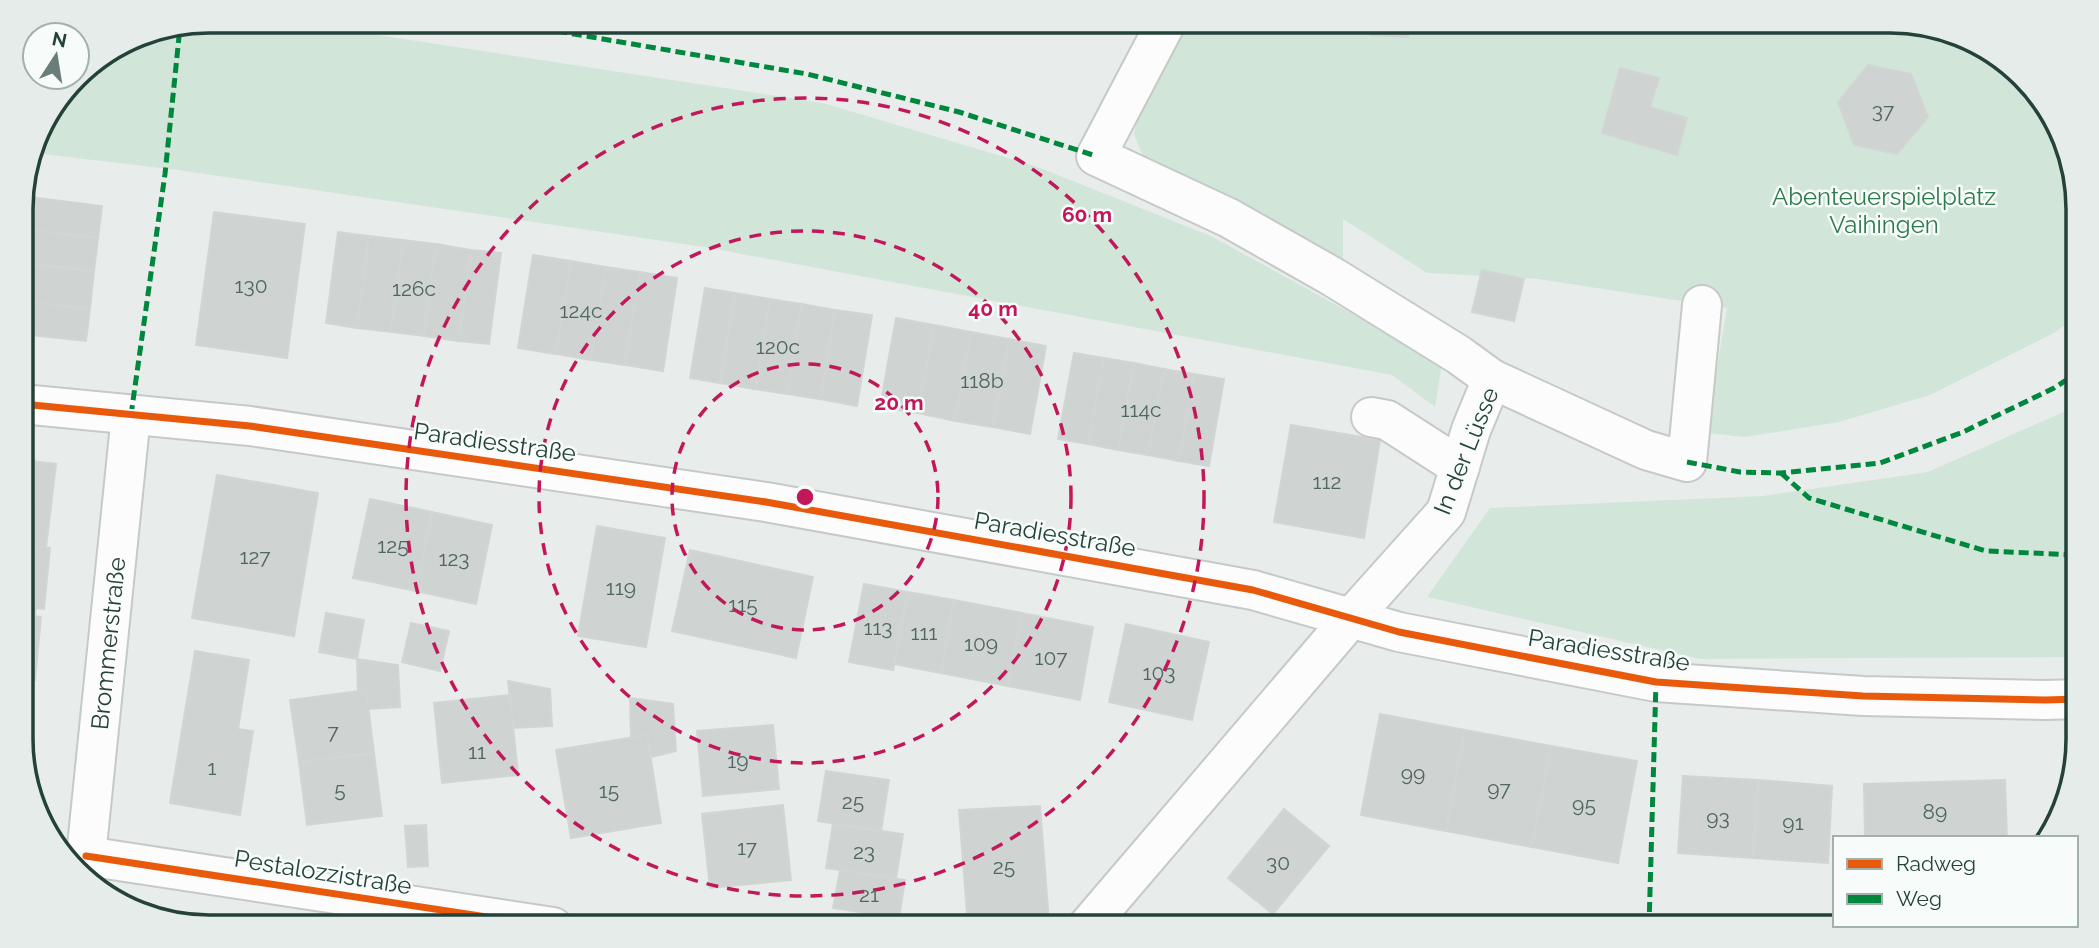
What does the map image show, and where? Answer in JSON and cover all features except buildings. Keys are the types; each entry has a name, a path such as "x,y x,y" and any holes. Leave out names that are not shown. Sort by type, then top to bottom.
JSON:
{"street":[{"path":"1160,33 1096,156 1229,218 1333,277 1460,355 1492,379"},
{"name":"In der Lüsse","path":"1098,914 1352,617 1446,512 1471,430 1492,379 1646,450 1687,462 1702,305"},
{"name":"Paradiesstraße","path":"34,405 250,426 765,502 1253,590 1399,632 1656,682 1863,696 2066,699"},
{"name":"Brommerstraße","path":"85,863 131,415"},
{"path":"1371,417 1387,420 1460,467"},
{"name":"Pestalozzistraße","path":"85,863 464,915"}],"green space":[{"name":"Abenteuerspielplatz Vaihingen","path":"1181,33 1889,33 1924,37 1957,47 1997,70 2029,102 2042,121 2060,164 2064,187 2066,324 2054,333 1930,395 1839,422 1745,437 1706,433 1727,308 1538,279 1427,273 1343,219 1343,266 1144,159 1134,134 1138,114"},
{"path":"198,34 370,34 823,103 1035,166 1211,236 1442,363 1435,407 1392,375 704,247 178,170 43,154 63,112 79,91 91,91 91,80 102,70 142,47 175,37"},
{"path":"2066,411 2066,657 1700,659 1427,597 1490,508 1763,496 1928,472"}],"marked path":[{"path":"573,34 807,74 959,112 1096,156"},
{"path":"131,415 165,174 179,36"},
{"path":"1687,462 1740,472 1781,473 1880,463 1963,432 2066,380"},
{"path":"1781,473 1809,498 1986,551 2066,555"},
{"path":"1649,914 1656,682"}],"cycle path":[{"path":"34,405 250,426 766,502 1253,590 1399,632 1656,682 1863,696 2066,699"},
{"path":"86,856 473,915"}]}
